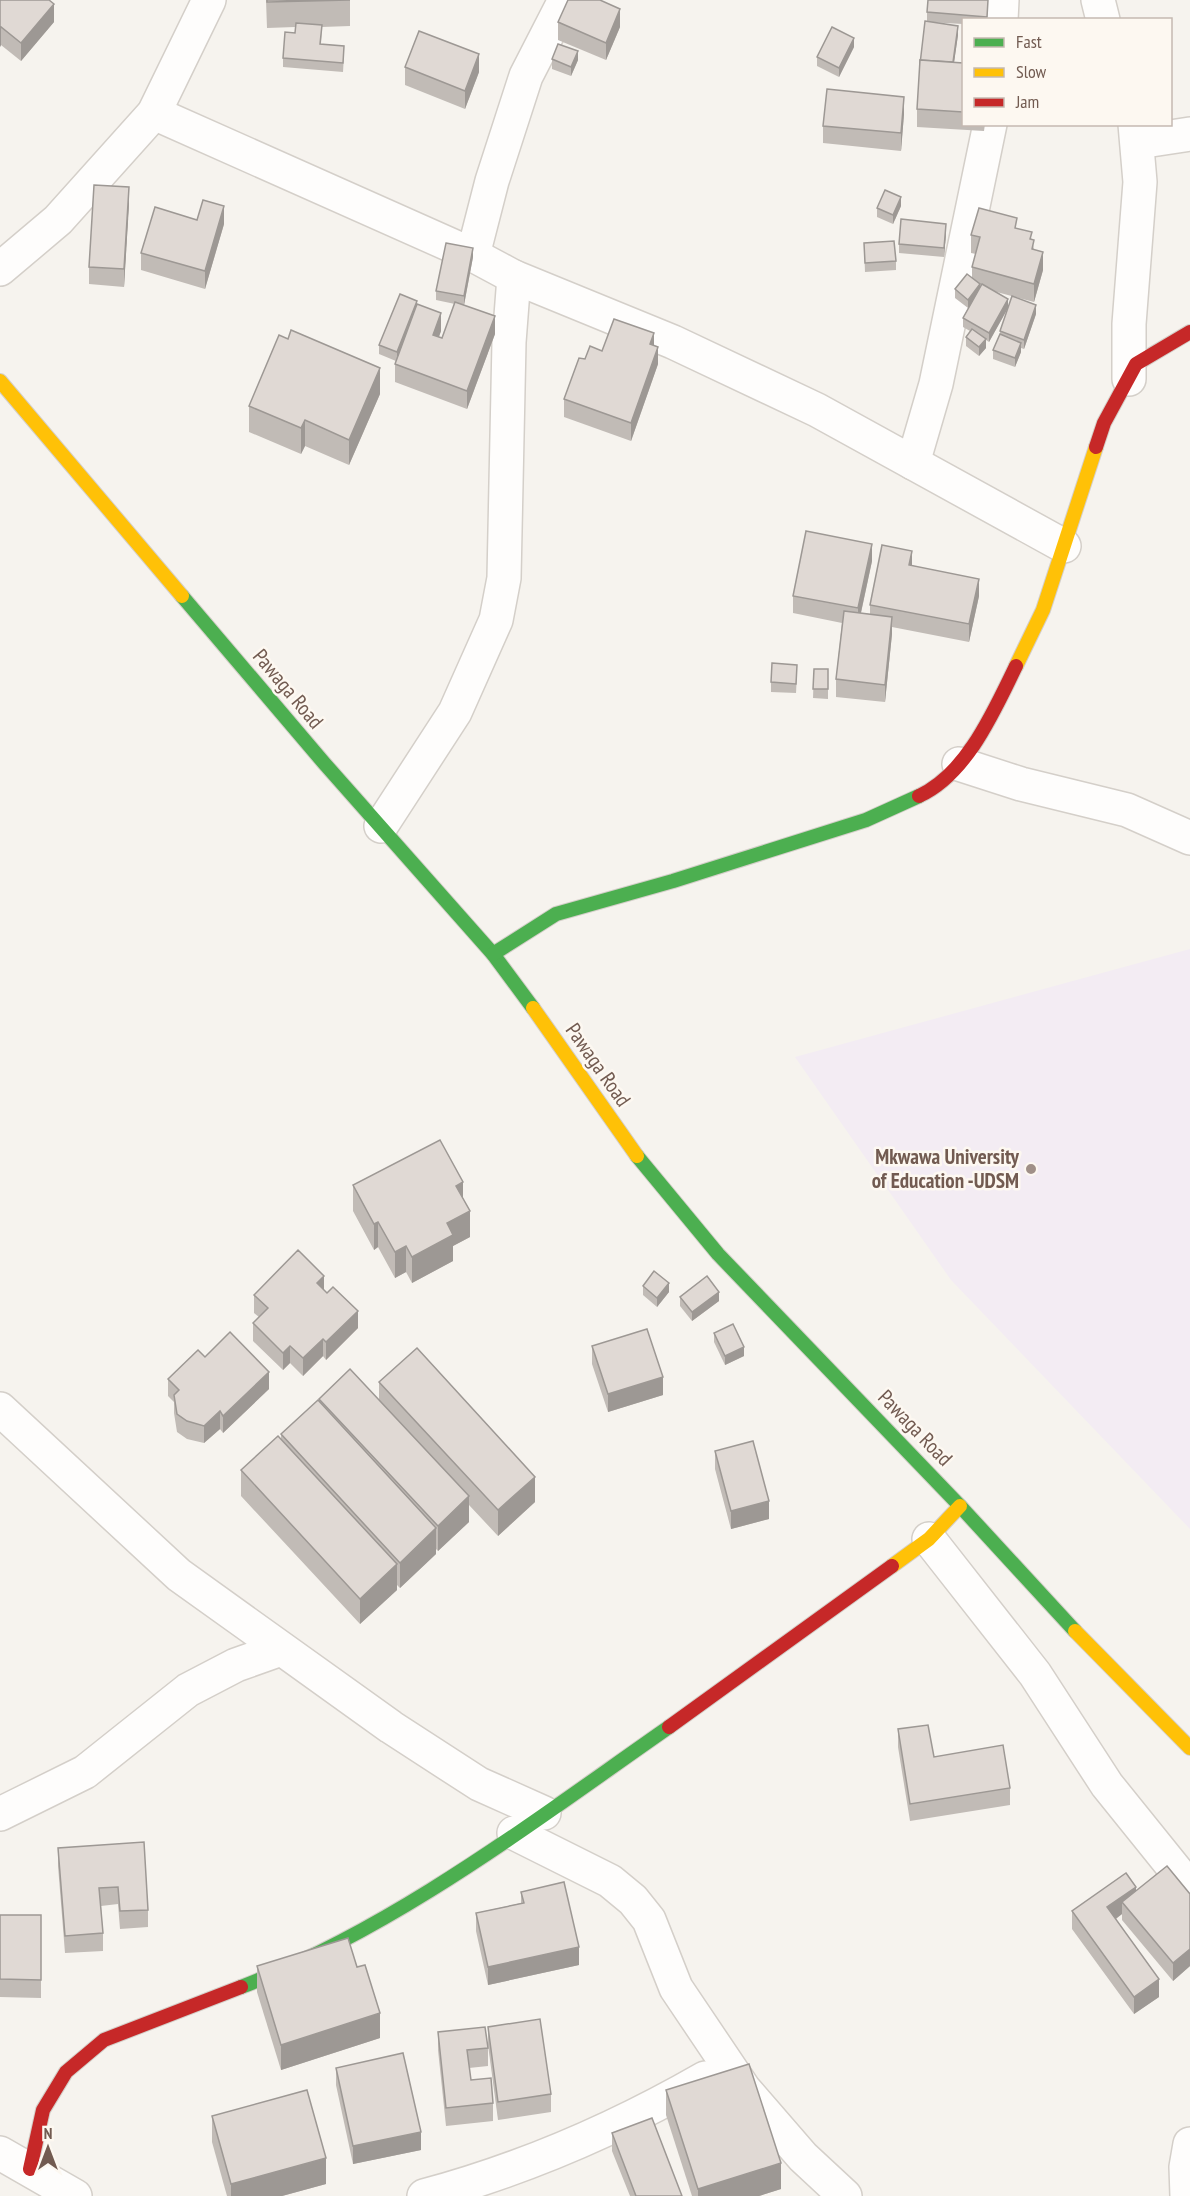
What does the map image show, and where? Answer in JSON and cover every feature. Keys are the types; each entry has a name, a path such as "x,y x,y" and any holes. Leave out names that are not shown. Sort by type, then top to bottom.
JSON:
{"street":[{"path":"0,268 58,220 154,113 209,0"},
{"path":"473,255 492,181 526,76 565,0"},
{"path":"1001,18 1002,0"},
{"path":"154,113 473,255 514,277 673,342 817,410 1064,546"},
{"path":"913,463 936,384 990,126"},
{"path":"1129,379 1129,324 1140,182 1136,133 1190,134"},
{"path":"381,826 455,712 496,620 504,578 509,342 514,277"},
{"path":"493,954 556,914 673,881 867,820 930,791 959,764 984,727 1043,610 1104,423 1136,364 1190,332"},
{"name":"Pawaga Road","path":"1,386 324,763 493,954 522,991 577,1073 640,1159 718,1254 960,1506 1072,1628 1190,1748"},
{"path":"959,764 1021,784 1127,810 1190,838"},
{"path":"0,1409 179,1575 391,1727 479,1784 544,1813"},
{"path":"30,2169 43,2110 66,2072 105,2040 292,1968 398,1910 544,1813 758,1665 928,1539 960,1506"},
{"path":"928,1539 1035,1674 1107,1785 1190,1888"},
{"path":"0,1814 86,1772 188,1690 236,1665 281,1648"},
{"path":"514,1833 610,1881 633,1900 649,1920 676,1988 744,2089 803,2157 845,2196"},
{"path":"424,2196 464,2185 544,2155 665,2101 728,2065"},
{"path":"1187,2196 1186,2167 1190,2144"},
{"path":"0,2153 75,2196"}],"shaded area":[{"name":"Mkwawa University of Education -UDSM","path":"1190,949 1190,1529 951,1280 795,1057"}],"building":[{"path":"0,0 49,0 54,4 21,43 1,27 0,29"},
{"path":"267,0 350,0 267,2"},
{"path":"568,0 600,0 620,9 606,43 558,22"},
{"path":"928,0 988,0 987,17 927,12"},
{"path":"925,21 958,26 953,62 920,60"},
{"path":"296,23 322,25 320,44 344,46 343,63 283,58 285,32 295,33"},
{"path":"832,27 854,38 839,68 817,57"},
{"path":"419,31 479,54 465,91 405,67"},
{"path":"558,44 578,51 571,67 552,59"},
{"path":"920,60 962,63 962,112 917,109"},
{"path":"827,89 904,97 901,133 823,126"},
{"path":"94,185 129,187 124,269 89,267"},
{"path":"885,190 901,197 893,215 877,208"},
{"path":"203,200 224,206 205,271 141,253 155,207 197,220"},
{"path":"979,208 1017,218 1015,228 1032,232 1030,239 1034,240 1032,249 1043,252 1034,284 972,267 980,237 971,235"},
{"path":"901,219 946,224 944,248 899,244"},
{"path":"894,241 896,261 865,263 864,243"},
{"path":"446,243 473,248 464,296 436,291"},
{"path":"967,274 980,284 968,300 955,289"},
{"path":"982,284 1008,299 989,333 963,318"},
{"path":"400,294 417,301 397,352 379,345"},
{"path":"1012,296 1036,305 1024,340 1000,331"},
{"path":"455,302 495,316 467,391 395,364 417,304 441,313 433,335 442,338"},
{"path":"614,319 654,333 650,344 658,347 631,423 564,399 579,358 585,359 590,346 602,351"},
{"path":"972,329 986,339 979,347 966,337"},
{"path":"291,330 380,368 349,440 305,420 301,428 249,406 279,335 288,339"},
{"path":"1000,334 1021,343 1015,358 993,350"},
{"path":"806,531 872,544 858,608 793,596"},
{"path":"882,545 912,551 909,565 979,579 969,624 870,605"},
{"path":"844,611 892,617 885,685 836,679"},
{"path":"772,663 797,665 796,684 771,682"},
{"path":"814,669 828,669 828,689 813,689"},
{"path":"440,1140 463,1182 456,1186 470,1211 447,1223 453,1235 412,1257 406,1246 395,1252 378,1222 374,1224 353,1185"},
{"path":"298,1250 324,1276 317,1283 327,1293 333,1287 358,1311 326,1342 323,1339 303,1358 290,1346 283,1353 253,1323 268,1308 254,1295"},
{"path":"654,1271 669,1283 657,1298 643,1286"},
{"path":"707,1276 719,1292 692,1312 680,1297"},
{"path":"733,1324 744,1347 725,1356 714,1333"},
{"path":"647,1329 663,1377 608,1394 592,1346"},
{"path":"230,1332 269,1372 223,1416 220,1411 204,1426 187,1421 177,1414 174,1395 179,1390 168,1379 198,1350 205,1357"},
{"path":"417,1348 535,1477 498,1510 379,1382"},
{"path":"350,1369 469,1496 438,1526 319,1399"},
{"path":"318,1400 436,1528 400,1563 281,1434"},
{"path":"278,1436 397,1564 360,1599 241,1470"},
{"path":"753,1441 769,1501 731,1511 715,1451"},
{"path":"928,1725 934,1757 1003,1745 1010,1788 910,1804 898,1729"},
{"path":"144,1842 148,1910 120,1911 118,1887 99,1888 103,1933 65,1936 58,1848"},
{"path":"1167,1866 1190,1894 1190,1949 1173,1963 1122,1902"},
{"path":"1126,1873 1136,1887 1107,1907 1159,1979 1134,1997 1072,1911"},
{"path":"564,1882 579,1947 488,1967 476,1913 524,1903 521,1892"},
{"path":"0,1915 41,1915 41,1980 0,1979"},
{"path":"348,1938 357,1967 365,1965 380,2013 281,2045 257,1966"},
{"path":"540,2019 551,2094 498,2102 488,2027"},
{"path":"485,2027 488,2048 467,2050 471,2080 491,2078 493,2103 446,2108 438,2032"},
{"path":"403,2053 421,2132 353,2146 336,2068"},
{"path":"749,2064 781,2163 698,2189 666,2090"},
{"path":"307,2090 326,2158 231,2184 212,2116"},
{"path":"652,2118 682,2196 636,2196 612,2133"}],"traffic: fast":[{"path":"182,596 324,763 493,954 533,1008"},
{"path":"493,954 556,914 673,881 866,820 919,796"},
{"path":"637,1156 718,1254 960,1506 1075,1631"},
{"path":"241,1987 298,1963 409,1904 515,1835 669,1727"}],"traffic: slow":[{"path":"0,381 182,596"},
{"path":"1016,666 1043,610 1096,447"},
{"path":"533,1008 637,1156"},
{"path":"892,1566 929,1539 960,1506"},
{"path":"1075,1631 1190,1748"}],"traffic: jam":[{"path":"1096,447 1104,423 1136,364 1190,332"},
{"path":"919,796 936,786 965,757 988,721 1016,666"},
{"path":"669,1727 892,1566"},
{"path":"30,2169 43,2110 66,2072 104,2040 241,1987"}],"place":[{"name":"Mkwawa University of Education -UDSM","path":"1031,1169"}]}
